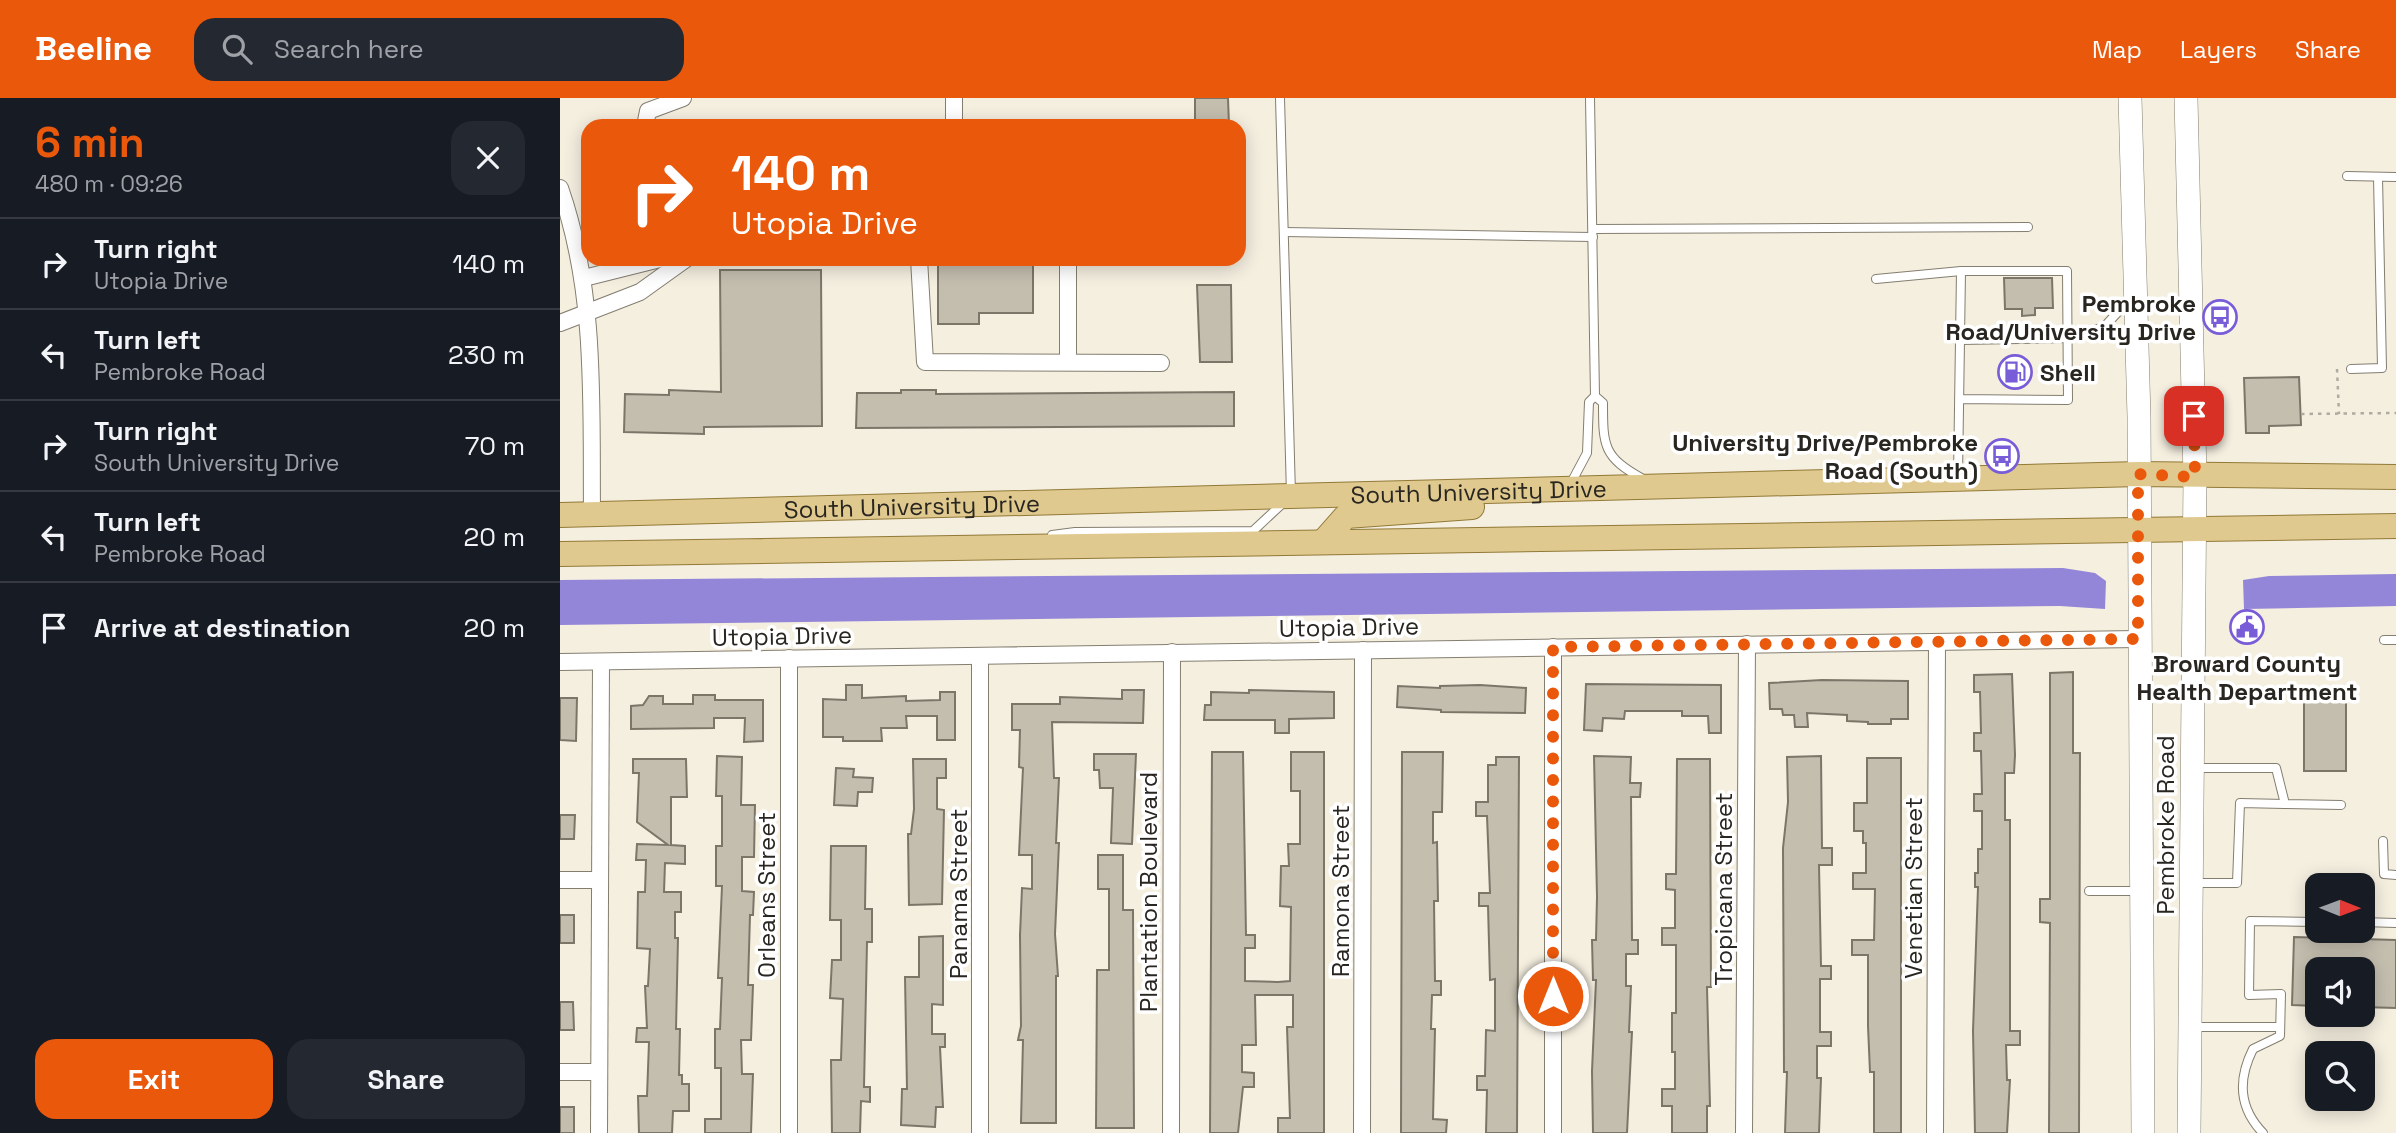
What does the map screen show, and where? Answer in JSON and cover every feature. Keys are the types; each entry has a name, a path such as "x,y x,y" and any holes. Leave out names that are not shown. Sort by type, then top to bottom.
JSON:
{"main road":[{"name":"Pembroke Road","path":"2130,98 2138,474 2143,1133"},
{"name":"Pembroke Road","path":"2186,98 2195,477 2189,1133"},
{"name":"South University Drive","path":"560,515 2138,474 2195,477 2396,477"},
{"path":"1323,542 1344,517 1574,500 1599,488"},
{"name":"South University Drive","path":"560,554 2396,526"}],"street":[{"path":"646,119 648,111 683,98"},
{"path":"954,98 954,119"},
{"path":"560,188 574,229 581,263"},
{"path":"582,266 589,313 592,515"},
{"path":"584,278 632,266"},
{"path":"560,323 640,292 676,266"},
{"path":"919,266 925,362 1161,363"},
{"path":"1068,266 1068,361"},
{"name":"Utopia Drive","path":"560,662 2138,639"},
{"name":"Venetian Street","path":"1935,1133 1937,643"},
{"name":"Tropicana Street","path":"1744,1133 1746,644"},
{"path":"1553,647 1553,1133"},
{"name":"Ramona Street","path":"1362,1133 1363,650"},
{"name":"Plantation Boulevard","path":"1171,1133 1172,652"},
{"name":"Panama Street","path":"980,656 980,1133"},
{"name":"Orleans Street","path":"789,658 789,1133"},
{"path":"599,1133 601,662"},
{"path":"560,880 599,880"},
{"path":"560,1072 598,1072"}],"lane":[{"path":"978,547 1075,532 1253,531 1291,496 1280,98"},
{"path":"1590,98 1595,396 1603,403 1603,441 1612,458 1655,487"},
{"path":"2347,176 2396,177"},
{"path":"2351,369 2382,368 2378,177"},
{"path":"1283,232 1593,233 2028,227"},
{"path":"1958,479 1961,271"},
{"path":"1876,279 1961,271 2067,271 2068,400 1959,399"},
{"path":"1960,340 2069,338 2104,327 2135,293"},
{"path":"1566,489 1584,464 1588,442 1588,402 1595,396"},
{"path":"2385,640 2396,640"},
{"path":"2192,768 2276,768 2284,804"},
{"path":"2191,883 2237,883 2240,803 2341,805"},
{"path":"2383,841 2384,874 2396,875"},
{"path":"2089,891 2141,891"},
{"path":"2263,1133 2254,1125 2243,1102 2240,1082 2253,1049 2280,1036 2281,994 2249,995 2250,921 2305,922"},
{"path":"2375,922 2396,923"},
{"path":"2190,1027 2280,1027"}],"path":[{"path":"2337,369 2339,414"},
{"path":"2301,414 2396,413"}],"shaded area":[{"path":"2063,568 2095,573 2106,581 2105,609 2060,606 560,625 560,580"},
{"path":"2396,574 2396,606 2244,609 2243,580 2269,576"}],"building":[{"path":"1195,98 1228,98 1229,119 1195,119"},
{"path":"938,266 1033,266 1033,313 979,313 979,324 938,324"},
{"path":"720,270 821,270 822,426 704,427 704,434 624,432 625,394 669,395 669,390 721,392"},
{"path":"2004,278 2052,278 2053,308 2035,308 2035,315 2022,316 2022,309 2005,309"},
{"path":"1197,285 1231,285 1232,362 1200,362"},
{"path":"2299,377 2301,425 2269,426 2269,433 2246,433 2244,378"},
{"path":"901,390 936,390 936,394 1234,392 1234,426 856,428 857,393 901,393"},
{"path":"2073,672 2073,753 2080,753 2079,1133 2049,1133 2050,923 2040,922 2040,899 2050,899 2050,673"},
{"path":"2012,674 2015,755 2014,773 2005,773 2005,820 2010,820 2010,1031 2020,1031 2020,1045 2006,1045 2007,1080 2010,1080 2007,1133 1975,1133 1973,1031 1978,887 1975,887 1975,873 1978,873 1978,849 1982,849 1982,811 1974,811 1974,794 1982,794 1981,751 1974,751 1974,733 1981,733 1980,692 1974,692 1974,675"},
{"path":"1822,680 1908,681 1908,719 1891,719 1891,724 1868,724 1847,721 1847,715 1807,713 1808,727 1795,727 1794,715 1783,715 1782,709 1770,709 1769,683"},
{"path":"1586,684 1721,685 1721,733 1709,733 1708,716 1682,716 1682,711 1625,711 1624,719 1603,718 1602,731 1584,730"},
{"path":"846,685 862,685 862,698 906,696 906,701 940,700 940,692 955,692 955,740 937,740 937,716 906,716 907,728 881,728 882,741 843,741 843,737 823,737 823,699 846,700"},
{"path":"1480,685 1526,688 1525,713 1441,712 1397,707 1398,686 1440,688"},
{"path":"1122,690 1144,690 1143,723 1052,722 1054,778 1059,778 1055,934 1058,976 1056,1123 1021,1123 1023,1040 1018,1040 1021,1026 1020,935 1022,888 1032,889 1032,855 1019,855 1023,768 1019,767 1020,730 1012,730 1012,704 1060,704 1060,697 1122,699"},
{"path":"1249,690 1334,692 1334,718 1289,719 1289,733 1275,733 1275,720 1204,720 1205,705 1211,705 1211,692 1249,693"},
{"path":"2304,693 2346,693 2346,771 2304,771"},
{"path":"693,695 715,695 715,700 763,700 763,741 744,742 745,718 714,718 714,728 631,729 631,706 643,705 649,696 663,696 663,704 693,704"},
{"path":"560,698 577,698 576,741 560,740"},
{"path":"1212,752 1243,752 1246,935 1255,935 1255,948 1245,948 1245,981 1278,982 1290,981 1291,907 1280,906 1281,866 1289,866 1288,844 1300,844 1300,791 1291,791 1291,752 1324,752 1324,1133 1278,1133 1278,1118 1290,1118 1287,1027 1293,1027 1293,995 1255,995 1256,1045 1242,1045 1242,1072 1254,1073 1254,1087 1243,1087 1238,1133 1210,1133"},
{"path":"1402,752 1443,752 1442,812 1433,812 1433,843 1437,842 1438,901 1434,901 1435,981 1441,981 1441,995 1432,995 1431,1029 1435,1029 1433,1119 1447,1120 1446,1133 1401,1133"},
{"path":"1094,754 1136,754 1132,844 1111,843 1113,788 1100,788 1099,770 1094,770"},
{"path":"717,756 742,757 741,805 755,805 754,857 742,857 742,891 754,892 753,915 750,915 748,985 753,985 751,1040 741,1040 742,1074 753,1074 751,1133 705,1133 705,1119 721,1119 721,1068 715,1068 715,1029 720,1029 722,978 718,978 722,886 716,886 716,846 722,846 722,796 716,796"},
{"path":"1594,756 1631,757 1630,783 1641,783 1640,797 1631,797 1632,940 1638,940 1638,954 1626,954 1626,986 1631,986 1629,1032 1632,1032 1627,1133 1593,1133 1592,1071 1596,980 1593,980 1592,940 1596,940 1597,897"},
{"path":"1821,756 1822,848 1832,848 1832,865 1819,865 1821,966 1831,966 1831,979 1820,979 1820,1032 1831,1032 1831,1046 1817,1046 1817,1078 1821,1078 1819,1133 1785,1133 1787,1072 1784,1072 1783,848 1788,802 1787,757"},
{"path":"1496,757 1519,757 1517,1133 1486,1133 1487,1090 1477,1090 1477,1076 1485,1076 1486,1030 1495,1031 1495,979 1490,980 1488,906 1479,906 1479,893 1490,893 1487,816 1476,816 1476,802 1488,802 1488,765 1496,765"},
{"path":"1867,758 1901,758 1901,1133 1874,1133 1874,1072 1870,1072 1868,1026 1868,955 1852,955 1852,940 1874,940 1875,889 1853,889 1853,873 1866,873 1866,843 1863,843 1863,831 1854,831 1854,803 1867,803"},
{"path":"633,759 686,759 687,797 671,797 671,845 685,846 685,864 665,863 664,892 681,892 681,912 675,912 675,938 678,938 676,1029 680,1029 679,1075 682,1075 682,1084 689,1084 689,1111 673,1111 672,1133 639,1133 638,1096 647,1096 649,1042 636,1042 637,1028 647,1028 645,986 648,986 650,949 637,948 638,892 645,892 646,860 636,860 637,844 668,845 637,822 639,773 633,773"},
{"path":"913,759 946,759 946,778 937,778 937,809 944,810 942,904 909,905 908,834 911,834 914,809"},
{"path":"1677,759 1710,759 1711,987 1707,987 1710,1106 1707,1106 1707,1133 1672,1133 1672,1106 1662,1106 1662,1089 1675,1089 1672,1013 1676,1013 1676,945 1662,945 1662,928 1675,928 1675,890 1666,889 1666,874 1676,874"},
{"path":"836,768 854,769 853,777 873,778 872,792 858,792 857,806 834,805"},
{"path":"560,815 575,815 574,839 560,839"},
{"path":"831,846 866,846 865,909 872,909 872,942 867,942 864,1087 870,1087 870,1102 861,1101 860,1133 832,1133 831,1060 841,1060 843,999 830,998 832,960 841,960 841,920 830,920"},
{"path":"1098,855 1123,855 1123,910 1133,910 1134,1128 1096,1128 1097,970 1109,970 1109,889 1098,889"},
{"path":"560,915 574,915 574,943 560,943"},
{"path":"943,936 943,1005 932,1004 932,1034 945,1034 945,1047 940,1047 943,1107 936,1107 935,1127 901,1125 902,1089 907,1089 905,977 919,977 919,937"},
{"path":"2294,937 2305,937 2305,943 2375,943 2375,939 2396,940 2396,1008 2375,1007 2375,957 2305,957 2305,1006 2292,1005"},
{"path":"560,1002 573,1002 574,1030 560,1030"},
{"path":"560,1107 574,1107 574,1133 560,1133"}],"place":[{"name":"Pembroke Road/University Drive","path":"2220,317"},
{"name":"Shell","path":"2015,372"},
{"name":"University Drive/Pembroke Road (South)","path":"2002,456"},
{"name":"Broward County Health Department","path":"2247,627"}],"route":[{"path":"1553,996 1553,647 2138,639 2138,474 2195,477 2194,416"}]}
